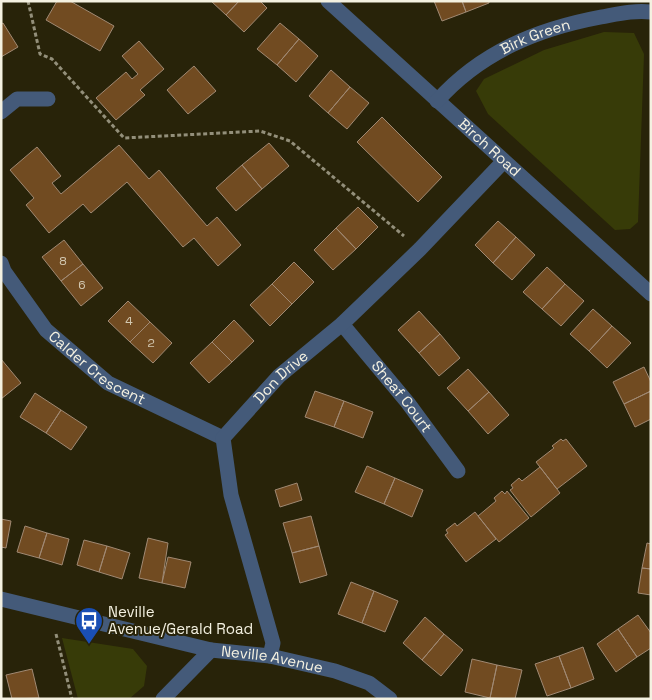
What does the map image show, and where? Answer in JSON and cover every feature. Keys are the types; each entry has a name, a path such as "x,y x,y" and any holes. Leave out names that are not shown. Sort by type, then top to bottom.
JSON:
{"street":[{"name":"Birch Road","path":"328,1 503,162 651,294"},
{"name":"Birk Green","path":"437,101 457,79 507,46 569,23 638,11 651,12"},
{"path":"1,112 17,99 48,99"},
{"name":"Don Drive","path":"223,438 279,376 342,324 420,249 503,162"},
{"name":"Calder Crescent","path":"1,264 46,330 108,383 223,438"},
{"name":"Sheaf Court","path":"342,324 408,403 458,470"},
{"path":"223,438 231,495 273,643 270,656"},
{"name":"Neville Avenue","path":"1,599 211,650 270,656 335,671 369,682 390,699"},
{"path":"163,699 211,650"}],"path":[{"path":"28,1 40,54 52,58 124,138 260,131 290,141 420,249"},
{"path":"49,610 72,699"}],"green space":[{"path":"604,32 634,33 644,54 638,222 630,229 615,230 488,114 476,91 484,79 544,50"},
{"path":"62,638 133,649 147,666 144,686 129,699 78,699"}],"building":[{"path":"57,1 70,1 114,26 100,51 46,20"},
{"path":"211,1 239,1 226,15"},
{"path":"239,1 260,1 267,8 244,32 226,15"},
{"path":"434,1 462,1 466,12 442,21"},
{"path":"462,1 489,1 489,3 466,12"},
{"path":"3,23 18,47 1,57 1,24"},
{"path":"280,23 299,39 277,65 257,49"},
{"path":"299,39 318,56 296,82 277,65"},
{"path":"139,41 164,69 140,90 145,95 116,120 96,98 126,72 132,79 138,74 122,56"},
{"path":"194,66 216,91 188,114 167,90"},
{"path":"331,70 350,87 328,113 309,96"},
{"path":"350,87 369,103 347,129 328,113"},
{"path":"382,117 442,177 418,202 357,142"},
{"path":"269,143 289,166 262,189 242,165"},
{"path":"119,145 149,179 159,170 207,226 217,217 241,245 218,266 194,238 183,247 127,182 91,213 83,204 49,233 26,205 34,198 10,170 37,147 61,176 52,183 61,194"},
{"path":"242,165 262,189 236,211 216,188"},
{"path":"358,207 378,227 356,249 336,228"},
{"path":"498,221 516,237 493,263 475,245"},
{"path":"336,228 356,249 333,270 314,250"},
{"path":"516,237 535,255 512,280 493,263"},
{"path":"64,240 83,264 61,281 42,257"},
{"path":"294,262 314,282 292,304 272,284"},
{"path":"83,264 103,288 81,306 61,281"},
{"path":"547,267 565,284 542,309 523,292"},
{"path":"272,284 292,304 270,326 250,305"},
{"path":"565,284 584,301 561,326 542,309"},
{"path":"128,301 150,322 130,342 108,321"},
{"path":"593,309 612,326 589,351 570,334"},
{"path":"419,311 440,334 419,353 398,330"},
{"path":"234,320 254,341 232,362 212,342"},
{"path":"150,322 172,343 153,363 130,342"},
{"path":"612,326 631,343 607,368 589,351"},
{"path":"440,334 460,358 439,376 419,353"},
{"path":"212,342 232,362 209,383 190,363"},
{"path":"1,359 21,383 1,399"},
{"path":"644,367 651,382 651,391 624,404 613,382"},
{"path":"468,369 489,392 468,411 447,388"},
{"path":"315,391 344,401 334,427 305,417"},
{"path":"651,391 651,419 635,427 624,404"},
{"path":"489,392 509,415 488,434 468,411"},
{"path":"35,393 61,410 46,433 20,417"},
{"path":"344,401 373,412 363,438 334,427"},
{"path":"61,410 87,427 71,450 46,433"},
{"path":"561,439 563,441 566,439 587,466 557,489 536,462 554,448 552,446"},
{"path":"367,466 395,478 384,504 355,492"},
{"path":"540,467 560,493 531,517 510,490 513,488 511,485 519,478 522,481"},
{"path":"395,478 423,490 412,517 384,504"},
{"path":"297,483 302,500 280,507 275,490"},
{"path":"502,491 505,494 507,491 529,518 499,542 478,516 496,501 494,498"},
{"path":"475,512 496,539 466,562 445,535 448,533 446,530 455,523 457,526"},
{"path":"311,516 319,546 292,553 283,523"},
{"path":"1,519 11,521 6,548 1,547"},
{"path":"25,526 47,533 39,558 17,552"},
{"path":"47,533 69,539 62,565 39,558"},
{"path":"148,538 168,543 162,583 139,578"},
{"path":"84,540 107,546 99,572 77,565"},
{"path":"647,543 651,544 651,569 642,568"},
{"path":"107,546 130,553 122,579 99,572"},
{"path":"319,546 327,575 300,583 292,553"},
{"path":"168,557 191,562 185,588 162,583"},
{"path":"642,568 651,569 651,595 638,593"},
{"path":"351,582 374,591 362,623 338,614"},
{"path":"374,591 398,601 385,632 362,623"},
{"path":"638,615 651,633 651,648 637,657 618,629"},
{"path":"425,617 444,634 422,660 403,643"},
{"path":"618,629 637,657 616,672 597,644"},
{"path":"444,634 463,650 441,676 422,660"},
{"path":"583,647 594,679 571,688 559,656"},
{"path":"559,656 571,688 547,696 535,664"},
{"path":"472,659 497,665 490,698 465,692"},
{"path":"497,665 522,670 515,699 490,698"},
{"path":"32,669 39,698 12,699 6,675"}],"place":[{"name":"Neville Avenue/Gerald Road","path":"89,645"}]}
